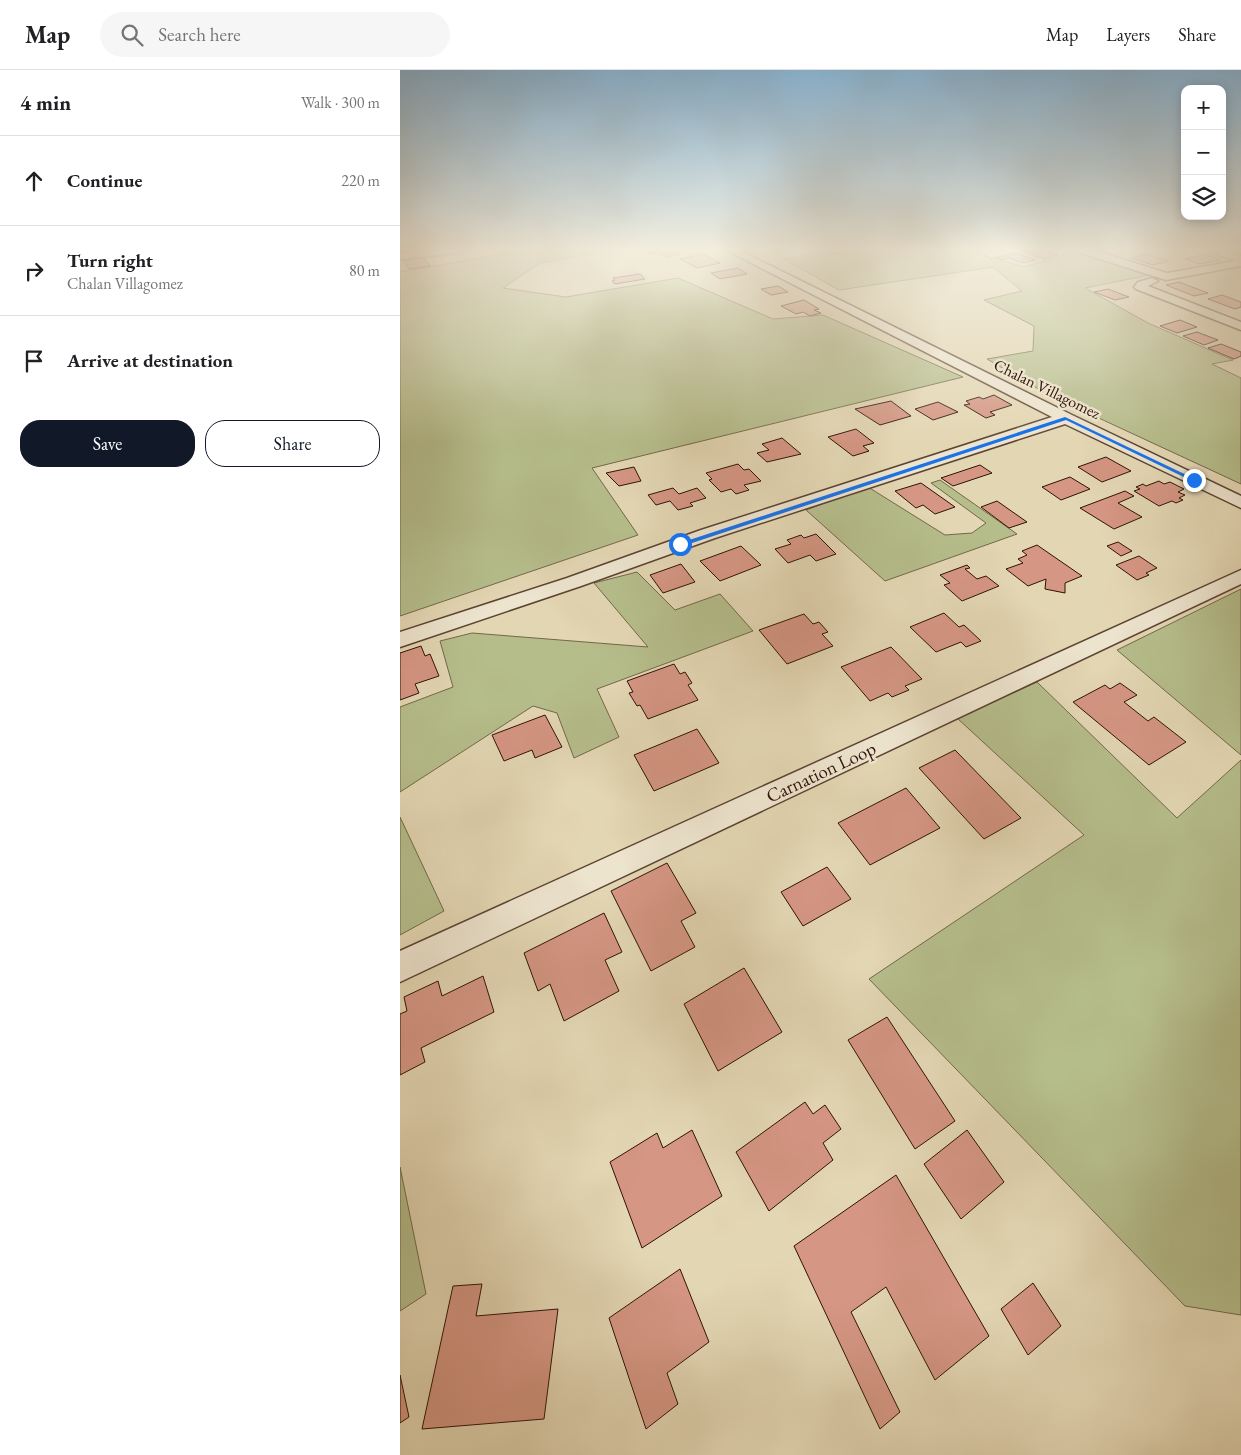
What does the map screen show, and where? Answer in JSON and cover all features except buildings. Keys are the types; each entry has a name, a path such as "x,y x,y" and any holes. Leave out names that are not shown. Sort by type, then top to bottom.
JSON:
{"street":[{"name":"Chalan Villagomez","path":"860,315 1241,503"},
{"path":"1212,315 1241,326"},
{"path":"400,640 583,579 708,534 1066,418"},
{"name":"Carnation Loop","path":"400,967 1241,576"}],"green space":[{"path":"400,315 763,315 773,319 823,315 963,377 592,468 638,535 400,616"},
{"path":"1012,315 1133,315 1233,360 1212,364 1241,378 1241,484 1047,394 987,359 1033,351 1034,326"},
{"path":"940,480 1017,534 885,581 806,510 868,487 945,535 972,533 986,523 931,483"},
{"path":"637,572 675,610 720,594 753,631 597,689 619,737 574,758 557,713 533,706 400,792 400,707 453,687 440,641 472,633 648,647 594,583"},
{"path":"1241,589 1241,755 1117,650"},
{"path":"1037,682 1177,818 1241,760 1241,1315 1185,1306 869,979 1084,835 957,718"},
{"path":"400,817 444,911 400,935"},
{"path":"400,1167 426,1294 400,1311"}],"route":[{"path":"680,544 1066,418 1194,480"}]}
